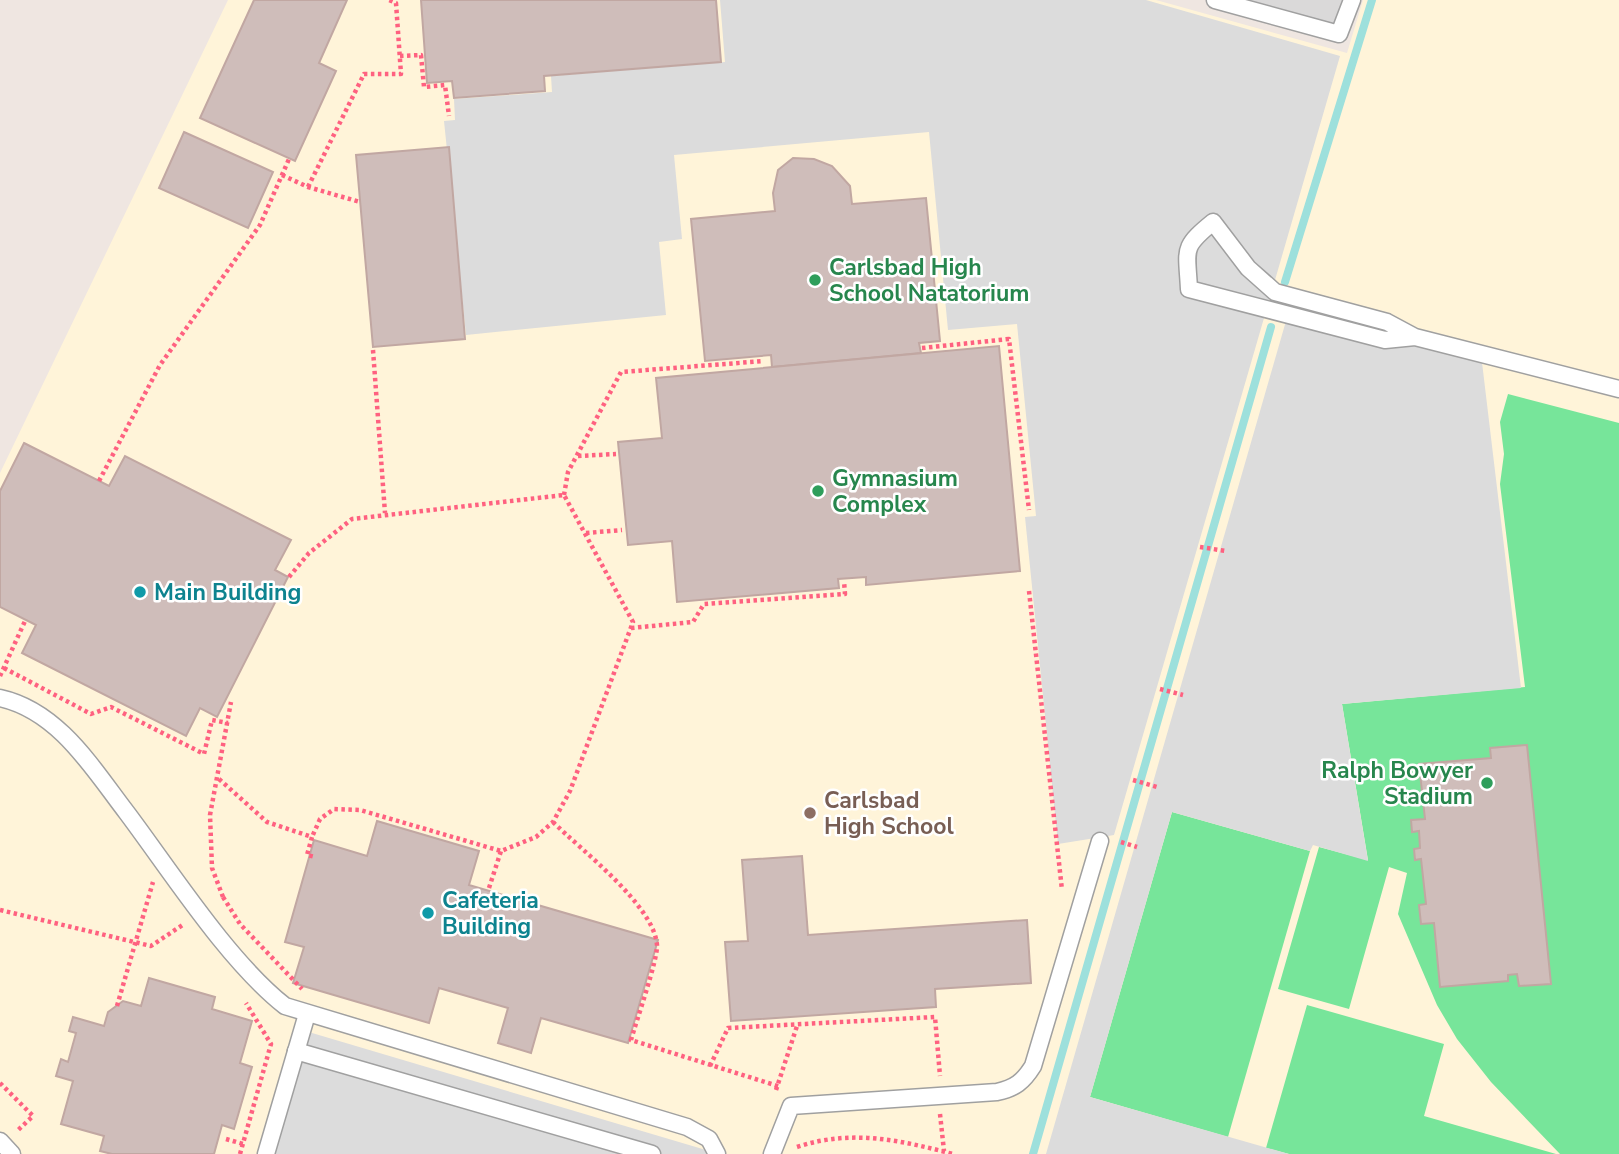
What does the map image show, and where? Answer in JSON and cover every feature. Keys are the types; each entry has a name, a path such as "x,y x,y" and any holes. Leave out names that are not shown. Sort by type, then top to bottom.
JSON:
{"lane":[{"path":"1215,0 1339,34 1346,24 1352,0"},
{"path":"1415,337 1385,341 1189,289 1186,249 1191,240 1213,222 1248,268 1275,292 1387,322 1415,337 1619,389"},
{"path":"0,698 23,706 75,744 234,955 267,992 285,1006 687,1127 709,1139 717,1154"},
{"path":"772,1154 792,1106 997,1092 1014,1088 1024,1080 1033,1066 1106,840"},
{"path":"266,1154 307,1014"},
{"path":"296,1051 652,1154"},
{"path":"0,1141 12,1154"}],"path":[{"path":"308,187 364,74 401,74 396,3 389,0"},
{"path":"400,56 421,55 424,87 446,85 449,116"},
{"path":"99,481 160,365 260,225 289,159"},
{"path":"282,175 308,187 360,202"},
{"path":"922,348 1009,339 1029,510"},
{"path":"373,350 385,513"},
{"path":"315,857 307,855 312,836 320,819 334,809 360,810 500,851 536,836 552,822 569,790 633,622 564,495 568,472 621,372 764,361"},
{"path":"577,456 617,454"},
{"path":"289,577 309,553 352,519 385,513 564,495"},
{"path":"586,533 622,530"},
{"path":"1200,547 1226,551"},
{"path":"631,628 693,622 704,604 845,594 844,581"},
{"path":"1029,591 1062,895"},
{"path":"0,676 25,621"},
{"path":"4,668 91,714 111,707 204,754 212,720 228,723"},
{"path":"1160,689 1183,695"},
{"path":"219,778 267,822 312,836"},
{"path":"1133,780 1157,787"},
{"path":"552,822 635,902 647,919 657,946 631,1040 777,1087 790,1087"},
{"path":"1106,840 1137,847"},
{"path":"489,888 500,851"},
{"path":"147,873 161,891"},
{"path":"117,1006 153,881"},
{"path":"177,912 193,933"},
{"path":"239,993 265,1030 271,1044 240,1154"},
{"path":"710,1066 728,1028 935,1017 941,1080 928,1081"},
{"path":"0,1083 33,1116 15,1132 21,1140"},
{"path":"938,1096 944,1152"},
{"path":"789,1149 824,1138 882,1137 953,1154"},
{"path":"226,1139 243,1144"},
{"path":"920,1145 920,1154"}],"shaded area":[{"name":"Carlsbad High School","path":"228,0 1156,0 1347,53 1363,0 1619,0 1619,1154 0,1154 0,473"},
{"path":"720,0 1146,0 1340,56 1114,835 1058,844 1025,517 1036,516 1017,324 948,330 929,132 674,155 682,239 659,242 666,315 466,335 444,121 455,120 454,99 552,92 551,76 725,62"},
{"path":"1215,0 1352,0 1339,34"},
{"path":"1288,314 1481,354 1521,688 1342,704 1368,861 1313,845 1310,851 1172,812 1090,1097 1289,1154 1046,1154"},
{"path":"302,1030 716,1153 717,1154 266,1154"}],"green space":[{"name":"Ralph Bowyer Stadium","path":"1508,394 1619,423 1619,1154 1560,1154 1491,1082 1457,1039 1437,1005 1398,914 1407,873 1389,867 1349,1009 1278,989 1319,847 1368,860 1342,704 1525,687 1500,484 1504,454 1500,422"},
{"path":"1172,812 1310,851 1228,1137 1090,1097"},
{"path":"1307,1005 1444,1044 1424,1116 1556,1154 1289,1154 1266,1148"}],"building":[{"path":"254,0 347,0 319,63 336,71 295,161 200,118"},
{"path":"421,0 716,0 721,62 544,76 545,91 454,98 452,81 427,83"},
{"path":"184,132 273,172 248,228 159,188"},
{"path":"449,147 465,339 373,347 356,155"},
{"name":"Carlsbad High School Natatorium","path":"793,158 814,159 832,166 850,186 852,204 926,198 940,341 919,343 921,353 772,367 771,355 705,361 691,219 775,211 773,193 778,170"},
{"name":"Gymnasium Complex","path":"999,346 1020,571 866,585 866,577 838,579 839,588 677,602 672,541 628,545 618,442 662,438 656,378"},
{"name":"Main Building","path":"24,443 109,486 125,456 291,540 275,570 288,577 217,717 200,708 186,736 22,653 36,625 0,607 0,491"},
{"path":"1527,745 1551,984 1519,986 1517,974 1508,975 1508,981 1440,987 1434,923 1421,924 1419,905 1426,904 1421,859 1415,860 1414,849 1420,848 1419,831 1412,832 1411,820 1425,819 1419,764 1491,758 1490,748"},
{"name":"Cafeteria Building","path":"377,821 479,851 469,885 658,940 628,1043 541,1018 531,1053 498,1043 508,1008 439,988 429,1023 293,983 304,947 285,942 314,840 367,856"},
{"path":"802,856 808,935 1027,920 1031,983 935,989 936,1007 731,1021 725,942 748,941 742,860"},
{"path":"149,978 215,997 212,1009 252,1021 240,1063 252,1067 234,1129 222,1125 214,1154 112,1154 100,1151 104,1136 61,1124 73,1081 56,1076 61,1059 68,1062 76,1033 69,1031 73,1017 104,1026 108,1012 123,1001 141,1006"}],"waterway":[{"path":"1285,282 1372,0"},
{"path":"1033,1154 1271,327"}],"place":[{"name":"Carlsbad High School Natatorium","path":"815,280"},
{"name":"Gymnasium Complex","path":"818,491"},
{"name":"Main Building","path":"140,592"},
{"name":"Ralph Bowyer Stadium","path":"1487,783"},
{"name":"Carlsbad High School","path":"810,813"},
{"name":"Cafeteria Building","path":"428,913"}]}
